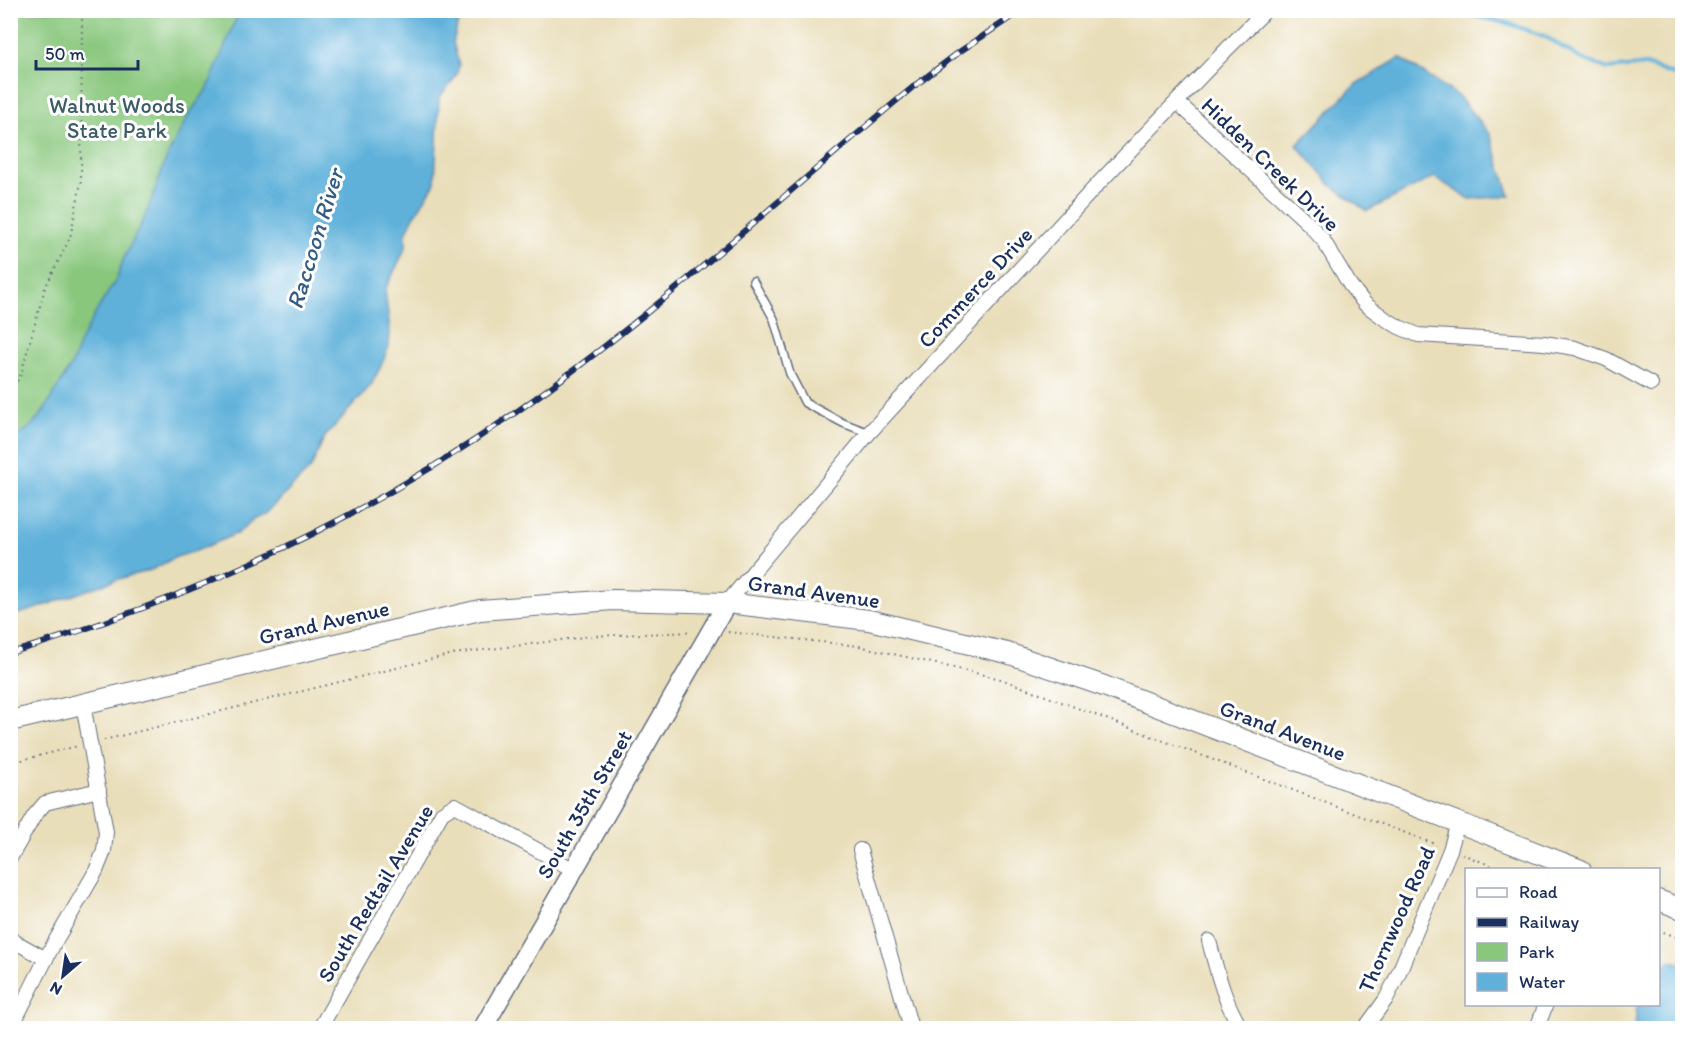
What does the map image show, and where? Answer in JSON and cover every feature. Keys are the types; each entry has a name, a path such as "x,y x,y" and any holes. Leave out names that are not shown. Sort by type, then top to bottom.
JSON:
{"main road":[{"name":"Grand Avenue","path":"10,721 480,610 613,600 727,603 869,621 1007,653 1111,689 1576,868"},
{"path":"1660,900 1683,909"}],"street":[{"name":"Commerce Drive","path":"727,603 869,433 1097,186 1266,10"},
{"name":"Hidden Creek Drive","path":"1177,102 1308,223 1323,240 1350,285 1365,304 1384,318 1418,335 1544,343 1575,348 1606,359 1651,384"},
{"name":"South 35th Street","path":"483,1029 727,603"},
{"path":"10,1029 46,959 96,871 104,851 106,832 83,704"},
{"path":"10,858 34,816 45,803 99,790"},
{"name":"South Redtail Avenue","path":"320,1029 442,813 455,805 574,870"},
{"name":"Thornwood Road","path":"1365,1029 1386,999 1397,977 1450,850 1458,823"},
{"path":"860,850 911,1029"},
{"path":"10,939 46,959"},
{"path":"1209,941 1226,999 1241,1029"},
{"path":"1537,1029 1546,1006"}],"lane":[{"path":"753,281 774,319 790,374 805,403 843,423 869,433"}],"path":[{"path":"10,392 20,377 45,288 69,238 81,182 82,10"},
{"path":"10,763 453,654 592,636 675,632"},
{"path":"726,632 859,646 1001,679 1497,868"},
{"path":"1660,930 1683,939"}],"green space":[{"name":"Walnut Woods State Park","path":"11,11 274,11 11,525"}],"water":[{"name":"Raccoon River","path":"239,11 461,11 453,42 459,65 457,74 439,97 435,183 413,218 406,233 406,247 385,290 390,331 389,346 371,385 324,438 311,468 266,513 251,521 238,533 176,557 151,570 11,616 11,442 32,425 43,412 72,364 80,342 117,278 123,260 147,212 166,159 189,114 208,88"},
{"path":"1400,58 1457,95 1490,134 1510,196 1470,199 1434,177 1367,211 1331,185 1297,145 1355,85"},
{"path":"1670,960 1682,964 1682,1028 1635,1028 1637,1006 1660,1006 1660,973"}],"waterway":[{"path":"1439,10 1457,11 1507,23 1544,36 1580,58 1608,69 1646,65 1682,78"}],"railway":[{"path":"10,653 148,606 282,548 411,480 473,441 533,400 631,326 913,87 962,50 1022,10"}]}
